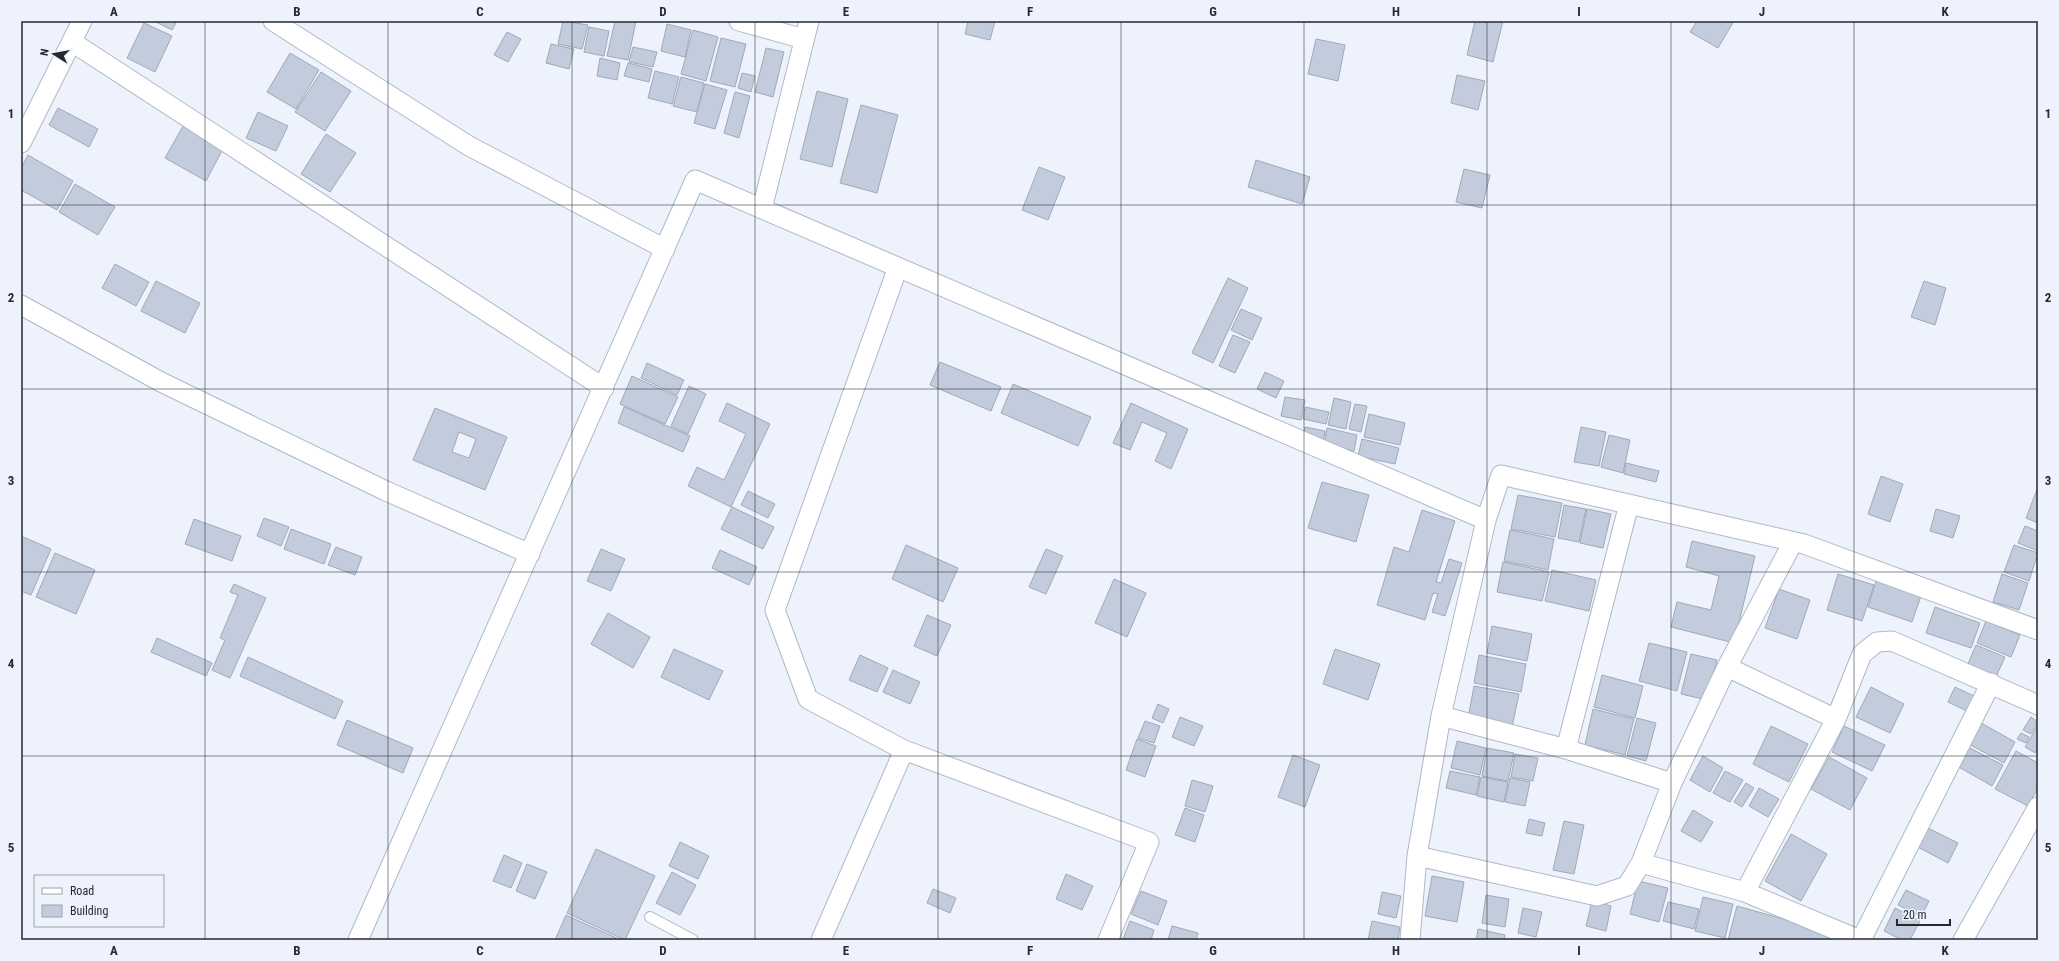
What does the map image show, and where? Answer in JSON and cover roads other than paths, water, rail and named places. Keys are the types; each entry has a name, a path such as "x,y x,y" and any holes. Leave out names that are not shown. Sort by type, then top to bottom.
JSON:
{"street":[{"path":"22,139 82,21"},
{"path":"273,21 469,146 665,249"},
{"path":"739,21 804,39"},
{"path":"762,209 809,21"},
{"path":"72,42 604,388"},
{"path":"358,940 695,180 1486,520"},
{"path":"898,268 775,610 808,698 904,750 1150,842 1108,940"},
{"path":"21,305 161,382 386,491 530,554"},
{"path":"1410,940 1417,856 1442,716 1486,520 1501,475 1793,542 2038,630"},
{"path":"1566,750 1629,504"},
{"path":"1417,856 1597,896 1627,886 1641,863 1672,783 1726,667 1793,542"},
{"path":"1745,892 1836,719 1862,654 1877,642 1892,641 1991,682 2038,705"},
{"path":"1726,667 1836,719"},
{"path":"1641,863 1745,892 1860,940 1991,682"},
{"path":"1442,716 1566,750 1672,783"},
{"path":"821,940 904,750"},
{"path":"1963,940 2038,806"}],"lane":[{"path":"650,917 693,940"}]}
